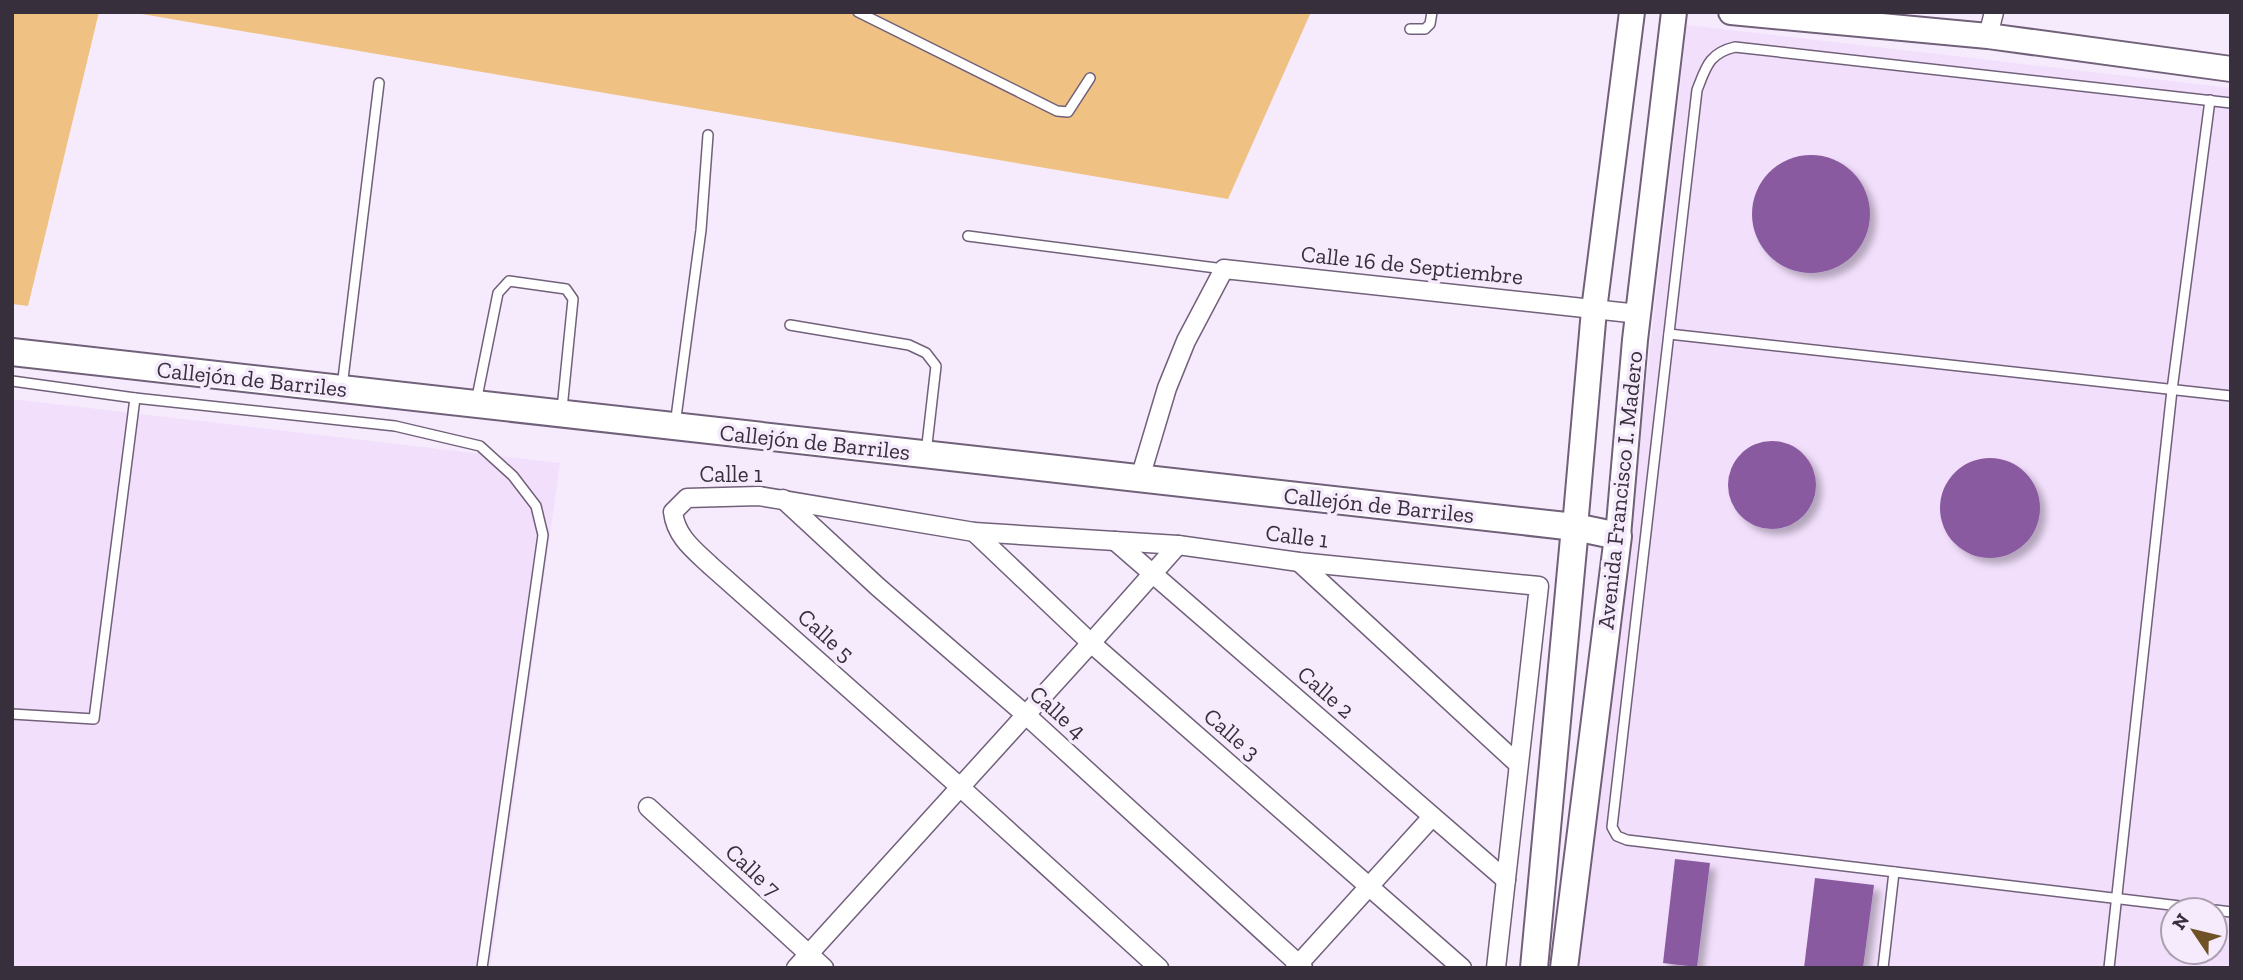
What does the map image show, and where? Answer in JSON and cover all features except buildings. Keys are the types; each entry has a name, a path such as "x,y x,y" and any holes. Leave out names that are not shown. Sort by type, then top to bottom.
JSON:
{"main road":[{"name":"Avenida Francisco I. Madero","path":"1534,968 1594,310 1632,12"},
{"name":"Avenida Francisco I. Madero","path":"1563,968 1618,536 1639,314 1674,12"},
{"path":"1731,12 1991,24 2231,69"},
{"name":"Callejón de Barriles","path":"12,352 1575,527 1618,536"}],"street":[{"name":"Calle 16 de Septiembre","path":"1224,268 1639,314"},
{"path":"1140,478 1172,376 1186,341 1224,268"},
{"name":"Calle 1","path":"673,512 687,498 759,496 974,532 1178,545 1298,562 1539,586 1496,968"},
{"name":"Calle 4","path":"783,499 877,587 1026,715 1299,967 1432,817"},
{"name":"Calle 5","path":"673,512 675,527 704,559 1159,968"},
{"name":"Calle 3","path":"974,532 1091,643 1462,968"},
{"name":"Calle 2","path":"1115,541 1506,880"},
{"path":"796,968 1178,545"},
{"path":"1298,562 1518,764"},
{"name":"Calle 7","path":"648,807 824,968"}],"lane":[{"path":"858,12 1057,111 1068,112 1090,78"},
{"path":"1410,29 1425,29 1430,24 1432,12"},
{"path":"2159,903 1628,840 1617,836 1612,827 1697,90 1712,58 1722,50 1735,47 2231,103"},
{"path":"342,389 379,83"},
{"path":"2109,968 2172,390 2210,100"},
{"path":"675,426 701,230 708,135"},
{"path":"968,236 1224,268"},
{"path":"476,404 498,293 509,281 566,289 573,299 561,414"},
{"path":"790,325 909,345 926,354 936,366 926,454"},
{"path":"1669,334 2231,396"},
{"path":"12,381 135,398 395,426 480,446 513,476 536,506 543,535 482,968"},
{"path":"12,714 94,719 135,398"},
{"path":"1883,968 1894,872"}],"shaded area":[{"path":"12,12 99,12 28,306 12,304"},
{"path":"130,12 1311,12 1228,199"},
{"path":"1687,25 2231,88 2231,968 1579,968"},
{"path":"12,399 560,463 490,968 12,968"}]}
